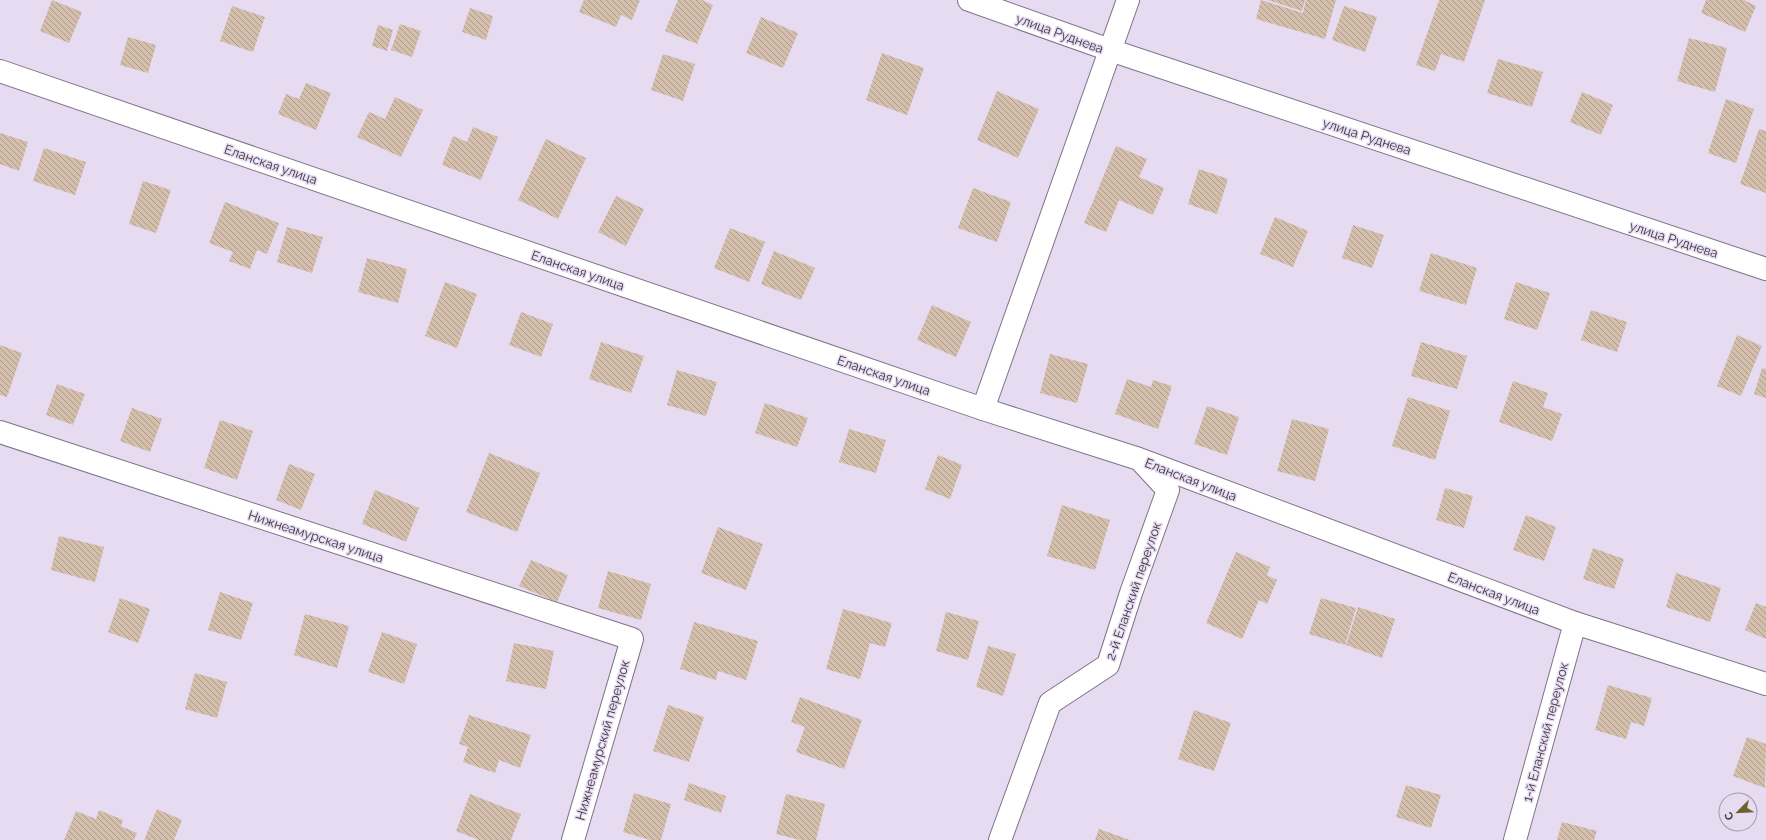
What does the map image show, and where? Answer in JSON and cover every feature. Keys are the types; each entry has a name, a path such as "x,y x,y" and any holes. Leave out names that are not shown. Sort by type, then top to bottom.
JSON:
{"street":[{"name":"улица Руднева","path":"969,0 1110,50 1766,269"},
{"path":"983,409 1128,0"},
{"name":"Еланская улица","path":"0,71 983,409 1139,459 1575,623 1766,684"},
{"name":"Нижнеамурская улица","path":"0,432 632,639"},
{"name":"2-й Еланский переулок","path":"1000,840 1050,703 1108,665 1131,594 1168,490 1139,459"},
{"name":"1-й Еланский переулок","path":"1516,840 1575,623"},
{"name":"Нижнеамурский переулок","path":"573,840 632,639"}],"building":[{"path":"52,0 82,12 69,43 40,31"},
{"path":"584,0 640,0 632,20 621,15 616,27 579,12"},
{"path":"678,0 702,0 713,5 697,44 665,31"},
{"path":"1261,0 1303,13 1306,0 1336,0 1325,39 1256,19"},
{"path":"1268,0 1305,0 1302,11"},
{"path":"1439,0 1485,0 1464,62 1441,54 1435,71 1416,65"},
{"path":"1706,0 1744,0 1756,6 1745,32 1701,13"},
{"path":"232,6 265,17 253,52 220,41"},
{"path":"1344,6 1377,17 1365,52 1332,40"},
{"path":"470,8 493,16 486,40 462,32"},
{"path":"761,17 798,33 783,68 746,53"},
{"path":"400,24 421,31 412,57 391,50"},
{"path":"378,25 393,30 387,51 372,46"},
{"path":"128,37 156,45 148,73 120,65"},
{"path":"1689,38 1727,48 1715,92 1677,81"},
{"path":"882,53 924,68 907,115 866,100"},
{"path":"663,54 695,64 683,101 651,90"},
{"path":"1498,59 1543,72 1532,107 1487,93"},
{"path":"306,83 331,93 316,130 278,114 286,94 299,99"},
{"path":"997,91 1039,109 1018,158 977,140"},
{"path":"1582,92 1613,105 1601,135 1570,122"},
{"path":"395,97 423,110 401,157 357,137 369,112 385,119"},
{"path":"1726,99 1754,109 1736,163 1708,153"},
{"path":"473,127 498,137 481,180 442,165 453,136 467,142"},
{"path":"1759,129 1766,131 1766,193 1740,184"},
{"path":"0,133 28,142 19,171 0,164"},
{"path":"546,139 586,158 558,219 518,200"},
{"path":"1116,146 1147,159 1139,177 1164,188 1153,215 1119,200 1106,232 1084,223"},
{"path":"44,148 86,162 75,195 33,181"},
{"path":"1199,169 1228,179 1217,214 1188,204"},
{"path":"143,181 171,190 156,233 129,224"},
{"path":"973,188 1011,202 997,242 958,228"},
{"path":"616,196 644,209 626,246 598,232"},
{"path":"225,202 279,223 267,254 257,250 250,269 229,261 233,252 209,243"},
{"path":"1275,217 1308,231 1293,267 1260,254"},
{"path":"1353,225 1384,235 1372,268 1342,258"},
{"path":"287,227 323,237 312,273 277,262"},
{"path":"730,228 765,242 749,282 714,268"},
{"path":"774,251 815,268 801,300 761,284"},
{"path":"1431,253 1477,268 1466,305 1419,291"},
{"path":"367,258 407,269 398,303 358,292"},
{"path":"445,282 477,294 457,348 425,336"},
{"path":"1516,282 1550,293 1537,330 1504,319"},
{"path":"932,305 971,322 956,357 917,340"},
{"path":"1591,310 1627,322 1617,352 1581,340"},
{"path":"521,312 553,324 541,357 509,345"},
{"path":"1737,335 1762,346 1741,396 1717,386"},
{"path":"601,342 644,356 631,393 589,379"},
{"path":"1421,342 1467,356 1457,389 1411,376"},
{"path":"0,345 22,353 7,397 0,395"},
{"path":"1050,354 1088,364 1077,403 1040,393"},
{"path":"1762,368 1766,369 1766,398 1754,394"},
{"path":"677,370 717,382 706,416 667,405"},
{"path":"1127,379 1151,387 1153,380 1172,386 1158,429 1115,414"},
{"path":"1513,381 1548,393 1543,407 1562,414 1552,441 1499,422"},
{"path":"57,384 85,394 73,425 46,415"},
{"path":"1408,397 1450,411 1435,460 1392,446"},
{"path":"765,403 808,418 797,447 755,433"},
{"path":"1207,406 1239,417 1227,455 1194,444"},
{"path":"132,408 162,419 150,452 120,441"},
{"path":"1292,419 1329,429 1315,481 1277,471"},
{"path":"220,420 253,431 237,480 204,468"},
{"path":"849,429 886,440 876,473 839,462"},
{"path":"489,453 540,473 517,532 466,512"},
{"path":"938,455 962,465 950,499 925,489"},
{"path":"289,464 315,474 301,510 276,500"},
{"path":"1445,488 1473,496 1464,528 1436,520"},
{"path":"375,490 419,508 406,542 362,524"},
{"path":"1062,505 1110,520 1095,570 1047,556"},
{"path":"1526,515 1556,527 1544,561 1513,550"},
{"path":"718,527 763,544 746,590 701,573"},
{"path":"59,536 104,547 95,582 51,570"},
{"path":"1593,548 1624,559 1614,589 1583,579"},
{"path":"1236,552 1270,567 1267,575 1277,580 1267,604 1259,600 1242,639 1206,623"},
{"path":"531,560 568,575 557,602 519,586"},
{"path":"608,571 651,584 641,620 598,608"},
{"path":"1676,573 1721,588 1710,622 1666,607"},
{"path":"220,592 253,603 241,640 208,630"},
{"path":"120,598 150,609 138,643 108,632"},
{"path":"1321,598 1356,608 1345,645 1309,634"},
{"path":"1756,603 1766,607 1766,639 1745,630"},
{"path":"1358,607 1395,619 1382,658 1346,645"},
{"path":"843,609 892,623 885,647 870,643 860,679 826,669"},
{"path":"946,612 979,621 968,660 936,651"},
{"path":"305,614 349,626 337,668 294,655"},
{"path":"694,622 758,641 746,680 718,671 716,680 680,669"},
{"path":"382,632 417,644 404,684 368,672"},
{"path":"514,643 554,651 546,689 506,681"},
{"path":"988,646 1016,654 1003,696 976,687"},
{"path":"195,673 227,682 217,718 185,709"},
{"path":"1608,685 1652,698 1644,726 1631,722 1626,739 1595,730"},
{"path":"800,697 862,720 844,769 796,752 805,727 791,722"},
{"path":"668,705 704,717 689,762 653,751"},
{"path":"1194,710 1231,723 1214,771 1178,759"},
{"path":"469,715 531,735 520,768 499,760 495,773 463,762 468,747 459,744"},
{"path":"1747,737 1766,744 1765,788 1733,776"},
{"path":"689,783 726,796 721,813 684,800"},
{"path":"1406,785 1441,795 1431,828 1396,817"},
{"path":"634,793 671,804 661,840 650,840 623,832"},
{"path":"470,794 521,814 511,840 479,840 456,831"},
{"path":"786,794 825,804 816,840 800,840 776,834"},
{"path":"157,809 182,820 174,840 144,840"},
{"path":"99,810 123,820 121,826 137,833 134,840 64,840 76,811 96,819"},
{"path":"1562,822 1597,831 1594,840 1557,840"},
{"path":"1099,829 1130,840 1095,840"}]}
